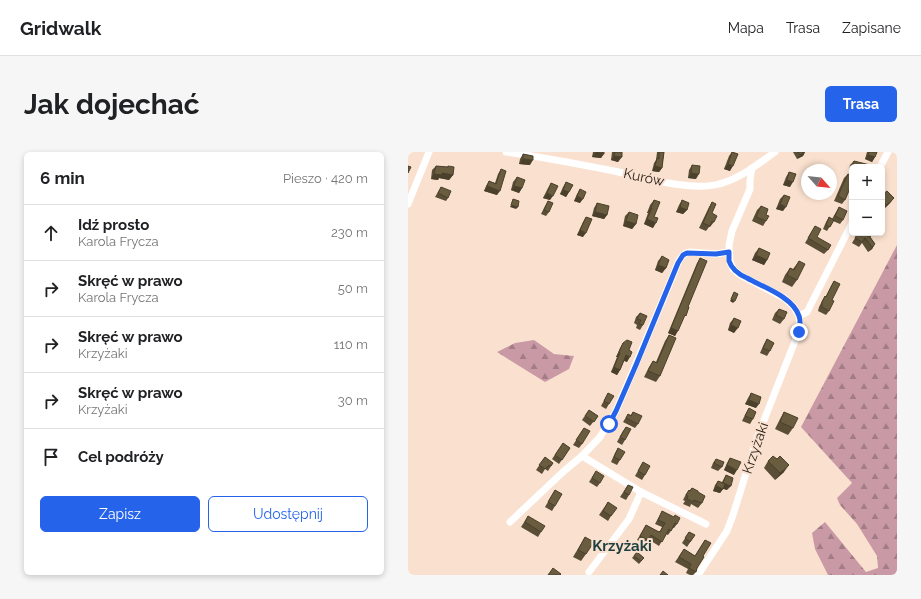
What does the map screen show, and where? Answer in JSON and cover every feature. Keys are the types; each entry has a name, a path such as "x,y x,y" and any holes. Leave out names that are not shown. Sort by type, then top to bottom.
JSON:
{"street":[{"path":"408,204 429,152"},
{"name":"Kurów","path":"506,152 539,154 674,184 696,187 708,187 729,181 752,168 775,152"},
{"path":"882,164 888,152"},
{"path":"752,168 750,189 732,231 729,245 730,262 740,275 784,298 794,306 799,316 807,312 849,229"},
{"path":"742,174 750,180"},
{"path":"510,522 582,456 600,437 616,411 678,263 683,255 687,253 716,254 729,252"},
{"name":"Krzyżaki","path":"698,575 727,531 733,516 757,438 799,332 799,316"},
{"path":"582,456 641,492 706,524"},
{"path":"589,572 629,518 641,492"}],"green space":[{"path":"897,245 897,575 828,575 815,549 812,533 825,522 866,572 878,568 877,556 857,524 840,505 837,498 852,483 801,427"},
{"path":"534,340 554,354 574,356 569,369 545,382 497,352 515,343"}],"building":[{"path":"615,152 622,152 622,157 614,156"},
{"path":"659,152 664,152 662,168 655,166 657,158 659,159"},
{"path":"732,152 738,154 733,166 728,164"},
{"path":"869,152 877,152 875,157 868,155"},
{"path":"523,154 533,156 533,160 523,159"},
{"path":"854,161 866,164 853,164"},
{"path":"692,165 700,166 699,174 691,173"},
{"path":"408,166 411,167 408,173"},
{"path":"436,166 454,167 453,175 442,173 442,175 434,174"},
{"path":"501,169 506,171 500,191 487,186 489,181 496,184"},
{"path":"789,172 796,174 793,182 787,180"},
{"path":"848,174 849,191 845,200 838,196"},
{"path":"517,177 525,180 522,188 514,186"},
{"path":"566,182 573,185 569,192 563,190"},
{"path":"551,183 558,186 553,196 547,193"},
{"path":"441,187 451,191 448,198 438,193"},
{"path":"580,189 586,192 583,199 577,196"},
{"path":"887,191 894,198 887,205 885,203 885,193"},
{"path":"784,195 790,197 786,207 780,204"},
{"path":"513,199 519,201 518,207 511,205"},
{"path":"654,200 660,202 654,217 658,218 656,223 647,219"},
{"path":"682,200 689,203 687,210 680,207"},
{"path":"548,201 553,203 549,212 544,210"},
{"path":"712,202 716,204 712,213 717,216 714,222 712,221 710,226 703,223"},
{"path":"597,203 609,206 607,215 595,212"},
{"path":"761,206 768,209 766,215 769,216 766,221 756,217"},
{"path":"839,207 847,211 843,220 835,216"},
{"path":"629,212 638,215 636,224 626,221"},
{"path":"586,217 592,219 586,233 580,230"},
{"path":"829,217 834,220 830,227 826,225"},
{"path":"815,226 821,229 817,237 831,245 828,250 808,238"},
{"path":"856,236 868,236 875,244 872,247 865,238 862,242 855,238"},
{"path":"759,248 770,253 767,260 756,255"},
{"path":"662,256 669,260 666,268 658,265"},
{"path":"700,258 707,261 688,307 686,316 685,315 678,331 671,328"},
{"path":"799,261 805,264 797,280 787,275 790,268 794,270"},
{"path":"834,281 840,284 832,300 834,301 829,311 822,307 822,302"},
{"path":"734,292 738,294 735,301 731,299"},
{"path":"779,309 787,312 784,319 776,315"},
{"path":"640,313 647,316 643,325 639,324 641,320 637,319"},
{"path":"734,318 741,321 738,328 731,325"},
{"path":"669,335 676,338 660,376 648,371 653,361 657,363"},
{"path":"767,339 774,343 770,351 763,348"},
{"path":"627,340 632,342 629,350 632,352 630,357 626,355 620,370 614,367 623,343"},
{"path":"608,393 614,396 609,404 604,401"},
{"path":"751,393 761,397 759,404 749,400"},
{"path":"749,408 756,412 753,419 745,416"},
{"path":"589,410 598,416 594,422 585,416"},
{"path":"633,412 642,416 638,424 626,418 628,414 631,416"},
{"path":"784,412 798,418 793,428 780,422"},
{"path":"626,427 631,429 625,440 620,437"},
{"path":"584,428 590,431 582,444 576,440"},
{"path":"563,443 570,448 562,460 555,455"},
{"path":"618,448 625,452 620,460 614,457"},
{"path":"773,456 777,459 780,456 789,465 780,473 768,461"},
{"path":"545,457 553,463 545,469 539,465"},
{"path":"730,458 741,462 737,470 727,465"},
{"path":"716,459 724,462 722,467 714,463"},
{"path":"643,462 650,466 645,475 638,471"},
{"path":"596,471 604,476 600,483 592,478"},
{"path":"726,475 733,478 731,486 723,483"},
{"path":"718,481 725,484 723,489 716,486"},
{"path":"628,485 633,487 629,495 624,492"},
{"path":"692,488 705,496 702,503 694,500 693,502 687,499 688,496 686,495"},
{"path":"555,490 562,494 555,506 548,502"},
{"path":"608,502 617,508 611,516 603,511"},
{"path":"662,511 674,517 675,515 680,518 677,524 675,523 671,531 669,529 662,542 651,535 648,540 640,536 646,525 660,532 665,523 658,520"},
{"path":"528,516 545,526 541,532 525,522"},
{"path":"689,532 695,535 690,542 685,538"},
{"path":"585,537 594,542 586,554 578,550"},
{"path":"705,540 711,543 696,572 689,568 691,564 679,557 684,549 695,556"},
{"path":"637,552 644,558 641,561 634,556"},
{"path":"553,568 561,574 548,575"},
{"path":"663,571 668,575 660,575"}],"district":[{"name":"Krzyżaki","path":"622,546"}],"route":[{"path":"609,424 636,365 678,263 683,255 687,253 716,254 729,252 730,262 740,275 784,298 794,306 799,316 799,332"}]}
